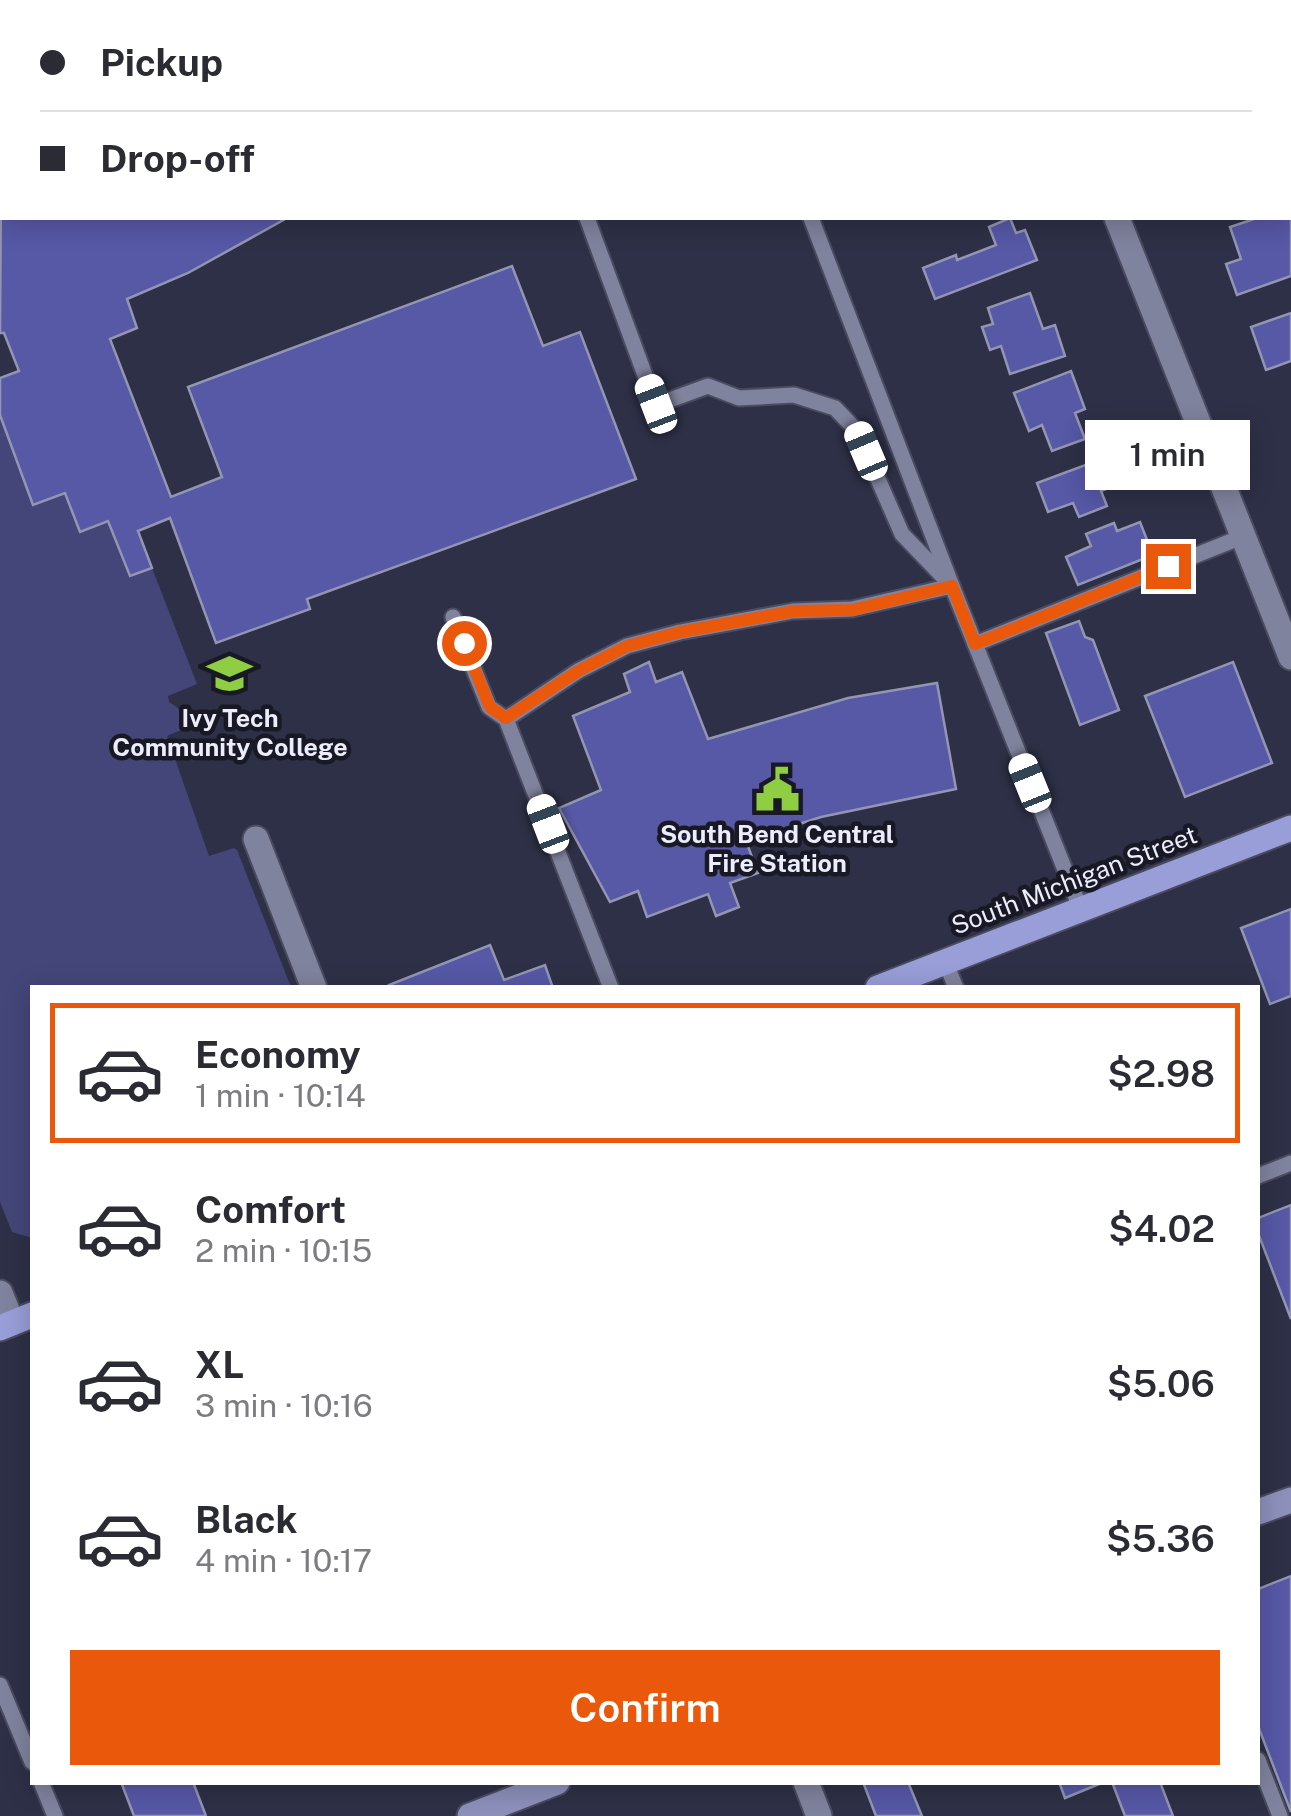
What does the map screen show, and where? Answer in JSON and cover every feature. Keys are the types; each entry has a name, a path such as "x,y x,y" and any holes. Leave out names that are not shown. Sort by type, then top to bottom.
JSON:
{"main road":[{"name":"South Michigan Street","path":"886,985 1291,828"},
{"path":"1260,1511 1291,1500"},
{"path":"470,1816 549,1785"}],"street":[{"path":"1118,220 1291,657"},
{"path":"256,839 313,985"},
{"path":"0,1293 15,1322"},
{"path":"807,1785 819,1816"}],"lane":[{"path":"588,220 656,404 708,386 739,398 794,395 835,408 857,430 902,534 952,586"},
{"path":"812,220 1081,910"},
{"path":"975,644 1244,536"},
{"path":"506,718 578,671 627,646 794,611 852,610 952,586"},
{"path":"453,616 490,707 506,718 611,985"},
{"path":"946,962 955,985"},
{"path":"1260,1175 1291,1163"},
{"path":"0,1685 30,1757"},
{"path":"1260,1765 1280,1816"},
{"path":"42,1785 55,1816"}],"shaded area":[{"path":"0,415 33,505 65,493 80,532 108,521 129,575 152,568 197,684 168,696 186,728 167,736 209,856 237,850 290,985 30,985 30,1237 12,1232 0,1202"}],"building":[{"path":"1,220 283,220 188,273 127,299 137,328 110,339 171,497 222,477 188,387 512,266 543,346 580,332 636,479 307,599 310,609 216,643 170,518 138,531 152,568 130,576 108,521 80,532 65,493 33,505 0,415 0,378 19,371 4,333 0,333"},
{"path":"1011,220 1016,233 1025,230 1037,260 935,299 923,268 996,245 989,227"},
{"path":"1251,220 1291,220 1291,276 1237,295 1226,264 1241,259 1230,227"},
{"path":"1030,293 1043,329 1055,325 1065,356 1010,374 1001,346 990,350 982,327 993,324 988,308"},
{"path":"1291,313 1291,361 1266,370 1251,327"},
{"path":"1071,371 1085,409 1075,413 1085,439 1052,451 1042,425 1029,431 1014,393"},
{"path":"1115,454 1125,481 1101,491 1107,506 1079,517 1073,503 1048,512 1037,483"},
{"path":"1140,522 1153,555 1078,585 1066,557 1091,546 1086,534 1114,523 1117,531"},
{"path":"1079,621 1085,637 1093,640 1119,710 1080,725 1046,633"},
{"name":"South Bend Central Fire Station","path":"649,662 656,682 682,672 708,739 848,698 937,683 956,789 821,817 746,841 758,873 730,883 739,907 716,916 708,894 647,917 638,891 610,902 559,808 601,790 573,716 630,692 624,674"},
{"path":"1233,662 1272,763 1185,797 1145,696"},
{"path":"1291,909 1291,996 1270,1004 1241,928"},
{"path":"490,945 504,980 545,965 552,985 389,985"},
{"path":"1291,1205 1291,1319 1260,1238 1260,1217"},
{"path":"1291,1576 1291,1812 1260,1731 1260,1588"},
{"path":"122,1785 194,1785 206,1816 134,1816"},
{"path":"864,1785 909,1785 922,1816 876,1816"},
{"path":"1060,1785 1097,1785 1065,1798"},
{"path":"1113,1785 1161,1785 1173,1816 1125,1816"}],"place":[{"name":"Ivy Tech Community College","path":"230,674"},
{"name":"South Bend Central Fire Station","path":"777,790"}],"route":[{"path":"464,643 490,707 506,718 578,671 627,646 680,632 794,611 852,610 952,586 975,644 1168,566"}]}
